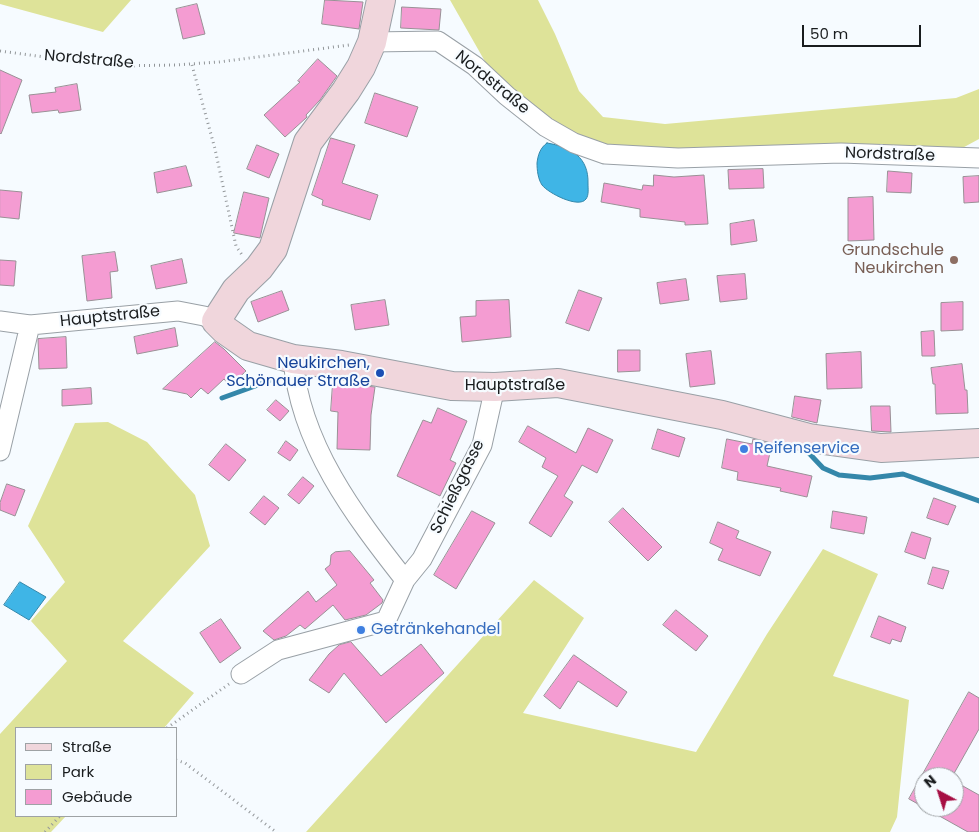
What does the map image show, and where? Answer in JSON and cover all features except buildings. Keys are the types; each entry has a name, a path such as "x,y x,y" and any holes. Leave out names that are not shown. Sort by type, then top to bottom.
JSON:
{"street":[{"path":"216,320 236,290 254,273 273,248 308,142 346,91 361,67 372,42 381,0"},
{"name":"Nordstraße","path":"372,42 438,41 475,66 507,96 546,127 574,143 605,154 678,158 841,153 979,158"},
{"name":"Hauptstraße","path":"0,321 30,325 178,311 216,320 225,330 248,346 293,358 342,365 452,386 495,387 558,383 722,414 809,438 882,448 979,443"},
{"path":"0,451 30,325"},
{"path":"293,358 294,380 307,424 328,469 364,528 405,580"},
{"name":"Schießgasse","path":"242,674 278,650 386,621 405,580 422,558 482,445 495,387"}],"path":[{"name":"Nordstraße","path":"0,51 112,66 192,65 372,42"},
{"path":"192,65 215,149 236,246 254,273"},
{"path":"169,727 201,706 242,674"},
{"path":"178,761 185,763 276,832"},
{"path":"46,832 59,817"}],"green space":[{"path":"0,0 131,0 103,32 0,4"},
{"path":"450,0 538,0 555,34 579,91 603,117 665,124 956,98 979,89 979,139 955,152 679,155 606,148 550,125 495,79"},
{"path":"108,422 147,442 195,495 210,546 123,641 194,693 165,727 15,727 15,817 65,817 51,832 0,832 0,734 67,661 31,621 65,582 28,526 75,423"},
{"path":"823,549 878,574 833,676 909,700 897,817 890,832 306,832 534,580 584,618 523,713 696,752 767,634"}],"water":[{"path":"547,143 564,147 582,160 588,175 588,194 582,202 564,199 550,192 542,185 537,163 540,152"},
{"path":"20,582 46,597 29,620 4,605"}],"waterway":[{"path":"222,398 269,381"},
{"path":"806,450 823,468 839,475 870,478 903,474 979,501"}],"place":[{"name":"Grundschule Neukirchen","path":"954,260"},
{"name":"Neukirchen, Schönauer Straße","path":"380,373"},
{"name":"Reifenservice","path":"744,449"},
{"name":"Getränkehandel","path":"361,630"}]}
